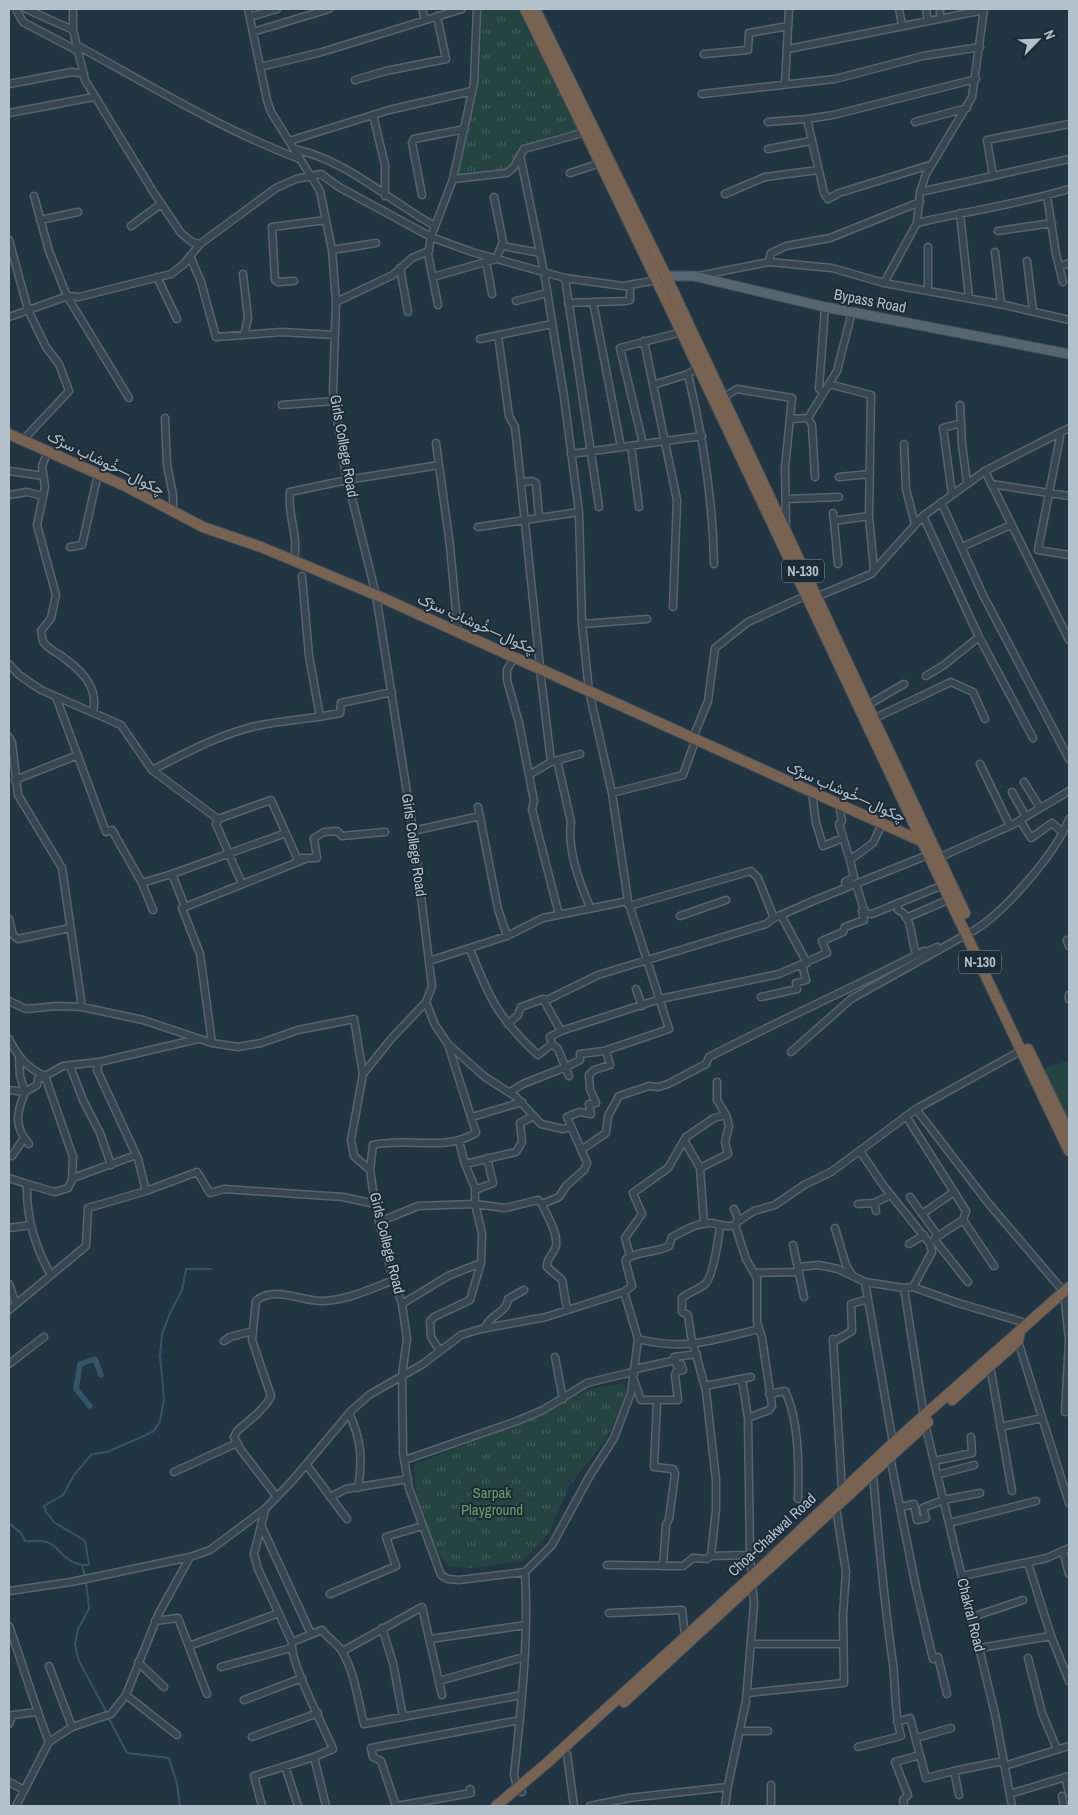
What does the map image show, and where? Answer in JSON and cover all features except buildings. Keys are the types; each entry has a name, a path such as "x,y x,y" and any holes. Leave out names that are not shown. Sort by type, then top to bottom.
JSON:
{"highway":[{"name":"N-130","path":"525,9 601,163 722,398 786,536 811,597 893,772 1025,1049 1069,1134"},
{"name":"N-130","path":"535,9 660,275"},
{"name":"N-130","path":"668,290 682,332 811,597 873,719 893,772"},
{"name":"چکوال—خُوشاب سڑک","path":"9,434 98,474 204,527 376,595 540,668 694,740 882,824 930,850"},
{"name":"N-130","path":"930,850 943,885 970,933"},
{"name":"N-130","path":"1025,1049 1069,1151"},
{"name":"Choa-Chakwal Road","path":"496,1806 521,1790 686,1636 752,1581 842,1490 893,1443 925,1420 1014,1334 1019,1336 1028,1324 1066,1289"},
{"path":"505,1806 521,1790 567,1754 752,1581 836,1508 890,1457 925,1420 990,1366 1019,1336"}],"main road":[{"name":"Bypass Road","path":"660,275 694,276 825,307 1069,354"}],"street":[{"path":"16,9 23,22 77,48 219,123 272,148 300,158"},
{"path":"26,9 73,30"},
{"path":"73,9 73,30 77,48 84,74 94,97 181,233 192,242 200,244"},
{"name":"Girls College Road","path":"248,9 271,112 320,191 332,250 336,302 335,401 348,480 376,595 414,831 432,986 426,1002"},
{"path":"250,18 277,9"},
{"path":"253,32 329,9"},
{"path":"422,9 425,20"},
{"path":"260,67 322,52 462,9"},
{"path":"438,305 429,251 431,236 453,179 465,129 472,91 477,9"},
{"path":"785,84 789,9"},
{"path":"899,9 902,25"},
{"path":"926,9 928,21"},
{"path":"940,9 940,18"},
{"path":"788,49 984,9 976,79 972,97 930,166 920,192 917,223 884,283"},
{"path":"355,80 386,71 446,59 437,16"},
{"path":"704,54 748,50 749,33 788,26"},
{"path":"702,94 836,79 924,56 980,47"},
{"path":"9,84 72,72 84,74"},
{"path":"768,122 833,116 976,79"},
{"path":"289,141 373,115 472,91"},
{"path":"9,113 94,97"},
{"path":"915,122 967,108"},
{"path":"373,115 385,165 385,196"},
{"path":"807,119 825,198 828,199 839,193 930,166"},
{"path":"993,176 987,140 1069,124"},
{"path":"422,195 412,143 414,139 465,129"},
{"path":"453,179 507,173 514,167 524,150 586,132"},
{"path":"768,149 811,142"},
{"path":"294,150 311,154 346,170 435,226"},
{"path":"510,1092 523,1084 566,1068 580,1060 580,1054 606,1051 669,1029 645,960 629,904 612,793 590,691 582,624 579,512 544,272 520,155"},
{"path":"920,192 1069,159"},
{"path":"570,173 601,163"},
{"path":"725,194 765,177 818,170"},
{"path":"9,317 66,296 79,296 171,274 200,244 276,188 296,179 321,174 339,187 431,236 496,258 565,278 623,286 660,275"},
{"path":"917,223 960,213 1012,205 1069,189"},
{"path":"34,196 40,220 66,296 128,398"},
{"path":"1047,196 1063,282"},
{"path":"433,277 496,258 503,246 494,197"},
{"path":"769,262 771,253 786,246 830,238 920,202"},
{"path":"131,226 161,204"},
{"path":"40,220 78,212"},
{"path":"960,213 969,298"},
{"path":"294,281 278,282 275,280 272,227 326,220"},
{"path":"998,231 1052,223"},
{"path":"9,240 28,310 46,347 59,364 69,391 23,440"},
{"path":"332,250 376,243"},
{"path":"503,246 540,253"},
{"path":"928,247 928,291"},
{"path":"336,302 393,275 412,258 429,251"},
{"path":"995,252 1001,304"},
{"path":"190,256 201,282 216,337 282,332 335,335"},
{"path":"486,261 492,294"},
{"path":"1027,261 1033,311"},
{"path":"694,276 769,262 832,268 884,283 1001,304 1069,320"},
{"path":"1059,267 1069,263"},
{"path":"400,268 408,312"},
{"path":"243,274 248,318 244,335"},
{"path":"157,278 177,319"},
{"path":"565,278 599,507"},
{"path":"568,303 629,301 630,285"},
{"path":"516,301 547,293"},
{"path":"593,302 621,447"},
{"path":"824,392 819,389 825,307"},
{"path":"808,418 837,371 852,312"},
{"path":"480,339 552,324"},
{"path":"643,444 620,348 682,332"},
{"path":"498,335 510,420 515,427 540,668 554,761 572,824 569,831 574,859 590,908"},
{"path":"644,341 677,500 672,607"},
{"path":"653,386 688,374 699,367"},
{"path":"688,374 702,436 713,518 714,564"},
{"path":"829,384 871,395 869,516 874,570"},
{"path":"722,398 737,389 792,398 785,468 786,536"},
{"path":"282,405 335,401"},
{"path":"960,405 967,483"},
{"path":"165,418 167,465 173,495 174,512"},
{"path":"790,419 808,418"},
{"path":"808,418 812,425 815,477"},
{"path":"952,494 943,428 961,424"},
{"path":"612,793 683,775 708,701 715,648 748,622 871,574 915,524 941,502 984,471 1069,428"},
{"path":"1061,432 1038,550 1069,554"},
{"path":"571,454 702,436"},
{"path":"436,443 450,546 458,633"},
{"path":"904,444 906,489 915,524"},
{"path":"631,446 640,507"},
{"path":"48,451 42,466 43,496 37,525 56,595 51,618 41,632 44,643 73,664 88,682 96,700 93,712"},
{"path":"294,561 297,545 289,500 290,492 439,465"},
{"path":"9,471 43,476"},
{"path":"984,471 1069,640"},
{"path":"70,547 82,545 98,474"},
{"path":"839,477 870,474"},
{"path":"522,482 532,481 536,483 539,518"},
{"path":"991,484 1069,496"},
{"path":"9,495 26,492 43,496"},
{"path":"786,499 839,497"},
{"path":"941,502 983,595 1069,759"},
{"path":"478,526 579,512"},
{"path":"833,513 838,564"},
{"path":"834,521 869,516"},
{"path":"923,516 979,637 1034,738"},
{"path":"962,547 1011,524"},
{"path":"302,576 309,656 320,717"},
{"path":"582,624 647,619"},
{"path":"926,676 951,660 979,637"},
{"path":"514,658 507,670 507,680 519,723 534,802 532,809 559,915"},
{"path":"9,664 18,676 41,690 122,725 152,770 218,819"},
{"path":"873,719 950,682 973,692 985,719"},
{"path":"866,706 904,684"},
{"path":"152,770 213,739 282,721 340,713 341,703 392,692"},
{"path":"56,697 106,832 112,830 142,883 153,910"},
{"path":"9,737 12,743 18,795 62,868 82,1007"},
{"path":"529,775 554,761 580,754"},
{"path":"15,780 78,755"},
{"path":"980,764 1010,826"},
{"path":"1024,782 1040,808"},
{"path":"508,1024 518,1015 521,1007 543,999 547,1000 598,976 645,960 740,934 766,924 774,918 856,884 930,850 1010,826 1069,791"},
{"path":"1012,792 1031,838 1052,823 1063,833"},
{"path":"812,793 816,823 823,846 843,838"},
{"path":"218,819 271,800 297,858 317,858 314,838 324,832 337,831 342,836 385,832"},
{"path":"840,805 842,821 839,824 854,877 845,882 846,888"},
{"path":"478,807 498,909 507,936"},
{"path":"414,831 480,816"},
{"path":"218,819 216,824 242,884"},
{"path":"791,1052 851,999 990,922 1044,862 1063,833 1069,819"},
{"path":"850,860 873,842 882,824"},
{"path":"142,883 286,833"},
{"path":"212,1043 200,954 182,908 308,858"},
{"path":"429,961 507,936 543,918 590,908 629,904 751,871 758,878 774,918"},
{"path":"172,874 186,907"},
{"path":"856,884 865,913 872,914 943,885"},
{"path":"906,918 950,899"},
{"path":"680,916 726,900"},
{"path":"898,903 898,910 903,912 906,918 917,955"},
{"path":"569,1076 558,1049 552,1044 550,1036 560,1031 660,999 766,977 804,964 827,954 822,941 844,932 844,927 864,920 862,911 864,910"},
{"path":"761,997 797,989 796,983 806,980 804,964 782,916"},
{"path":"9,919 13,935 18,939 70,928"},
{"path":"1069,940 1067,940 1069,946"},
{"path":"581,1150 606,1133 608,1116 619,1096 649,1086 658,1087 668,1084 706,1064 708,1058 716,1053 917,955 937,947 939,950"},
{"path":"470,949 487,994 508,1024 538,1055 552,1044"},
{"path":"636,990 642,1006"},
{"path":"543,999 560,1031"},
{"path":"9,1001 26,1009 57,1006 82,1007 143,1020 212,1043 238,1047 260,1043 298,1030 354,1019 363,1074 351,1140 354,1156 370,1170"},
{"path":"363,1074 391,1039 426,1002 435,1025 448,1044 485,1077 510,1092 522,1102 541,1124 563,1129 571,1127"},
{"path":"9,1090 25,1092 37,1085 38,1080 63,1066 99,1062 200,1038"},
{"path":"9,1039 20,1058 31,1070 45,1076 73,1157 72,1178 68,1188 55,1192 10,1178 9,1172"},
{"path":"440,1351 431,1337 430,1321 434,1317 470,1300 481,1263 482,1233 474,1204 475,1190 459,1141 476,1133 448,1044"},
{"path":"9,1591 86,1579 190,1557 210,1550 265,1510 349,1413 369,1395 402,1374 423,1364 461,1335 485,1328 536,1320 624,1292 632,1286 626,1263 626,1259 630,1256 643,1252 662,1250 669,1246 672,1237 704,1224 736,1223 754,1211 775,1205 804,1185 831,1172 916,1109 1025,1049"},
{"path":"542,1204 559,1197 566,1186 584,1170 587,1163 567,1118 579,1112 591,1114 589,1104 596,1103 590,1088 589,1075 594,1070 610,1065 606,1051"},
{"path":"20,1058 20,1076 25,1092 16,1118 24,1138 29,1144"},
{"path":"99,1062 97,1070 136,1155 146,1191"},
{"path":"70,1066 112,1165"},
{"path":"700,1168 728,1154 725,1142 728,1126 726,1115 717,1100 717,1082"},
{"path":"472,1117 522,1102"},
{"path":"916,1109 989,1204 1066,1289 1069,1340 1066,1412"},
{"path":"630,1256 624,1238 642,1214 633,1193 668,1168 684,1140 702,1125 726,1115"},
{"path":"465,1164 512,1154 518,1150 523,1137 520,1123 534,1116"},
{"path":"906,1116 966,1211 962,1220 934,1238 968,1282"},
{"path":"12,1156 24,1138"},
{"path":"684,1140 700,1168 704,1224"},
{"name":"Girls College Road","path":"459,1141 438,1144 408,1141 374,1145 370,1170 375,1204 402,1304 407,1339 402,1374 405,1460 408,1479 422,1526 441,1575 448,1579 525,1572"},
{"path":"860,1152 930,1244 932,1252 913,1287"},
{"path":"72,1178 136,1155"},
{"path":"475,1190 493,1183 487,1158"},
{"path":"9,1310 86,1246 88,1208 146,1191 197,1172 210,1193 224,1189 344,1197 375,1204"},
{"path":"27,1184 31,1225 40,1256 50,1276"},
{"path":"922,1214 954,1192"},
{"path":"858,1204 874,1203 891,1195"},
{"path":"910,1197 938,1236"},
{"path":"379,1222 418,1206 474,1204 505,1208 538,1200 542,1204 553,1230 556,1243 547,1262 547,1267 562,1280 566,1309"},
{"path":"874,1203 876,1211"},
{"path":"734,1209 746,1259 754,1274 759,1290 756,1308 771,1408 748,1418"},
{"path":"962,1220 994,1266"},
{"path":"9,1228 31,1225"},
{"path":"711,1556 716,1509 716,1480 704,1386 697,1354 690,1336 688,1315 682,1312 682,1298 688,1292 706,1284 713,1271 720,1225"},
{"path":"835,1228 846,1265 852,1276"},
{"path":"909,1244 924,1235"},
{"path":"793,1245 804,1297"},
{"path":"402,1304 448,1276 481,1263"},
{"path":"754,1274 818,1265 838,1269 865,1282 904,1288 913,1287 1028,1324"},
{"path":"277,1497 234,1437 237,1431 257,1414 271,1396 252,1340 256,1301 262,1296 274,1294 320,1301 351,1297 394,1280"},
{"path":"865,1282 893,1443"},
{"path":"9,1284 16,1304"},
{"name":"Chakral Road","path":"904,1288 925,1420 980,1648 1012,1806"},
{"path":"485,1328 487,1322 504,1309 508,1298 524,1290"},
{"path":"521,1790 514,1775 522,1695 526,1625 525,1572 552,1545 589,1477 603,1458 614,1438 632,1393 638,1339 624,1292"},
{"path":"842,1490 833,1340 852,1331 851,1304 868,1299"},
{"path":"638,1339 660,1344 706,1343 759,1328"},
{"path":"224,1341 230,1337 253,1331"},
{"path":"1019,1336 1069,1503"},
{"path":"9,1364 44,1337"},
{"path":"634,1374 641,1400 657,1402 678,1400 675,1375 676,1372 683,1370 681,1364 677,1366 674,1359 674,1344"},
{"path":"405,1460 517,1422 563,1399 587,1383 628,1373 634,1374 674,1359 697,1354"},
{"path":"556,1357 563,1399"},
{"path":"990,1366 1012,1491"},
{"path":"704,1386 751,1377"},
{"path":"725,1806 727,1787 748,1693 754,1604 750,1555 748,1418 742,1379"},
{"path":"769,1394 785,1391 793,1413 797,1432 798,1499"},
{"path":"657,1402 654,1467 672,1469 676,1474 669,1519 666,1525 663,1566"},
{"path":"349,1413 360,1440 362,1456 358,1488"},
{"path":"1000,1427 1042,1418"},
{"path":"934,1461 972,1453 971,1437"},
{"path":"174,1472 237,1443"},
{"path":"890,1457 916,1587 933,1659 938,1658 947,1694"},
{"path":"306,1464 347,1519"},
{"path":"937,1475 974,1465"},
{"path":"858,1747 901,1736 897,1722 893,1667 878,1555 873,1473"},
{"path":"330,1497 346,1489 408,1479"},
{"path":"901,1507 914,1504 917,1520 926,1518 923,1508 943,1500 980,1492"},
{"path":"949,1524 1036,1501"},
{"path":"748,1693 844,1683 846,1572 836,1508"},
{"path":"262,1806 254,1776 333,1749 302,1678 292,1645 254,1554 265,1510"},
{"path":"261,1525 311,1634"},
{"path":"330,1594 396,1566 386,1537 422,1526"},
{"path":"962,1576 1028,1563 1066,1550 1069,1574"},
{"path":"606,1566 683,1566 693,1558 707,1559 711,1556 750,1555"},
{"path":"16,1806 49,1742 72,1726 107,1715 126,1695 155,1621 190,1557"},
{"path":"1028,1563 1069,1682"},
{"path":"972,1617 1023,1600"},
{"path":"343,1651 422,1607 442,1695"},
{"path":"609,1613 682,1610 686,1636"},
{"path":"189,1646 279,1613"},
{"path":"155,1621 178,1618 207,1694"},
{"path":"430,1639 526,1625"},
{"path":"9,1626 37,1712 49,1742"},
{"path":"382,1628 393,1663 404,1717"},
{"path":"221,1667 292,1645 322,1630 343,1651 352,1672 364,1724 522,1695"},
{"path":"980,1648 1052,1636"},
{"path":"752,1644 844,1644"},
{"path":"439,1681 524,1657"},
{"path":"1028,1658 1042,1713 1058,1749"},
{"path":"138,1662 164,1687"},
{"path":"49,1666 72,1726"},
{"path":"244,1700 302,1678"},
{"path":"126,1695 177,1735"},
{"path":"9,1724 12,1715 37,1712"},
{"path":"252,1737 318,1713"},
{"path":"897,1722 910,1718 926,1778 1004,1764 1069,1746"},
{"path":"470,1789 471,1793 456,1797 396,1806 380,1761 373,1756 372,1748 520,1720"},
{"path":"916,1738 951,1728"},
{"path":"740,1730 768,1731"},
{"path":"567,1754 574,1806"},
{"path":"904,1806 903,1800 908,1795 895,1762 920,1755"},
{"path":"314,1757 326,1806"},
{"path":"286,1766 298,1806"},
{"path":"954,1772 959,1795"},
{"path":"1010,1794 1067,1776 1069,1793"},
{"path":"9,1782 24,1790"},
{"path":"770,1785 771,1806"},
{"path":"590,1806 629,1798 727,1787"},
{"path":"1062,1796 1064,1806"}],"green space":[{"path":"477,9 525,9 586,132 521,153 507,173 453,179 472,91"},
{"path":"1069,1061 1069,1121 1043,1068"},
{"name":"Sarpak Playground","path":"622,1383 626,1387 621,1411 603,1443 569,1487 549,1533 523,1561 471,1568 448,1567 435,1546 419,1503 415,1464 508,1428 588,1390"}],"waterway":[{"path":"85,1576 82,1565 89,1565 85,1541 54,1522 44,1506 63,1495 74,1475 92,1454 107,1452 154,1431 160,1421 164,1399 160,1356 162,1334 182,1290 186,1269 211,1269"},
{"path":"90,1406 76,1389 80,1364 95,1359 101,1375"},
{"path":"9,1523 21,1533 25,1541 46,1542 70,1561 82,1565"},
{"path":"86,1581 89,1609 78,1629 75,1645 79,1661 107,1713"},
{"path":"108,1717 127,1753 169,1758 177,1784 180,1806"}]}
